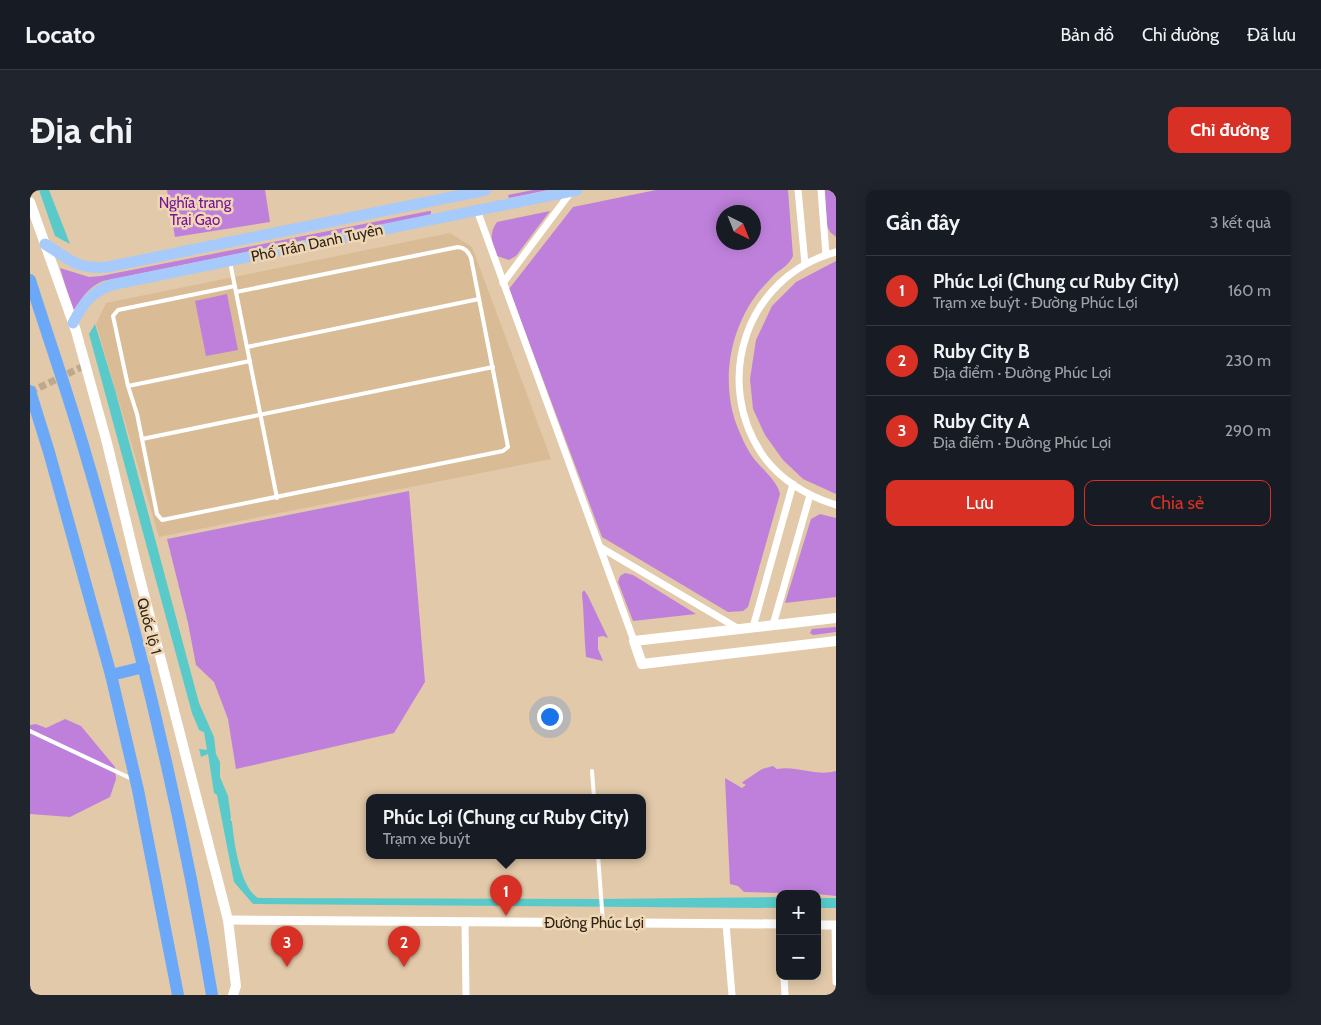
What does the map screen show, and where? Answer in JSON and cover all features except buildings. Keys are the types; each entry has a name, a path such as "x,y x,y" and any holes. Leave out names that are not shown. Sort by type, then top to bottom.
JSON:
{"highway":[{"name":"Quốc lộ 1","path":"30,280 82,442 144,667 171,784 211,992"},
{"path":"30,392 49,452 111,675 136,781 177,995"},
{"path":"111,675 144,667"}],"main road":[{"name":"Phố Trần Danh Tuyên","path":"44,244 83,267 107,267 486,190"},
{"name":"Phố Trần Danh Tuyên","path":"73,323 87,300 99,289 111,285 574,191"},
{"path":"472,193 477,210"},
{"path":"30,202 73,323 107,444 228,920 236,986 233,995"},
{"path":"836,618 634,642 642,664 836,641"}],"street":[{"path":"798,190 805,264"},
{"path":"821,190 826,255"},
{"path":"503,283 574,191"},
{"path":"477,210 634,642"},
{"path":"836,252 805,264 770,292 757,311 745,338 738,374 744,418 753,439 765,458 780,474 793,484 810,494 836,504"},
{"path":"753,627 793,484"},
{"path":"773,625 810,494"},
{"path":"600,547 740,629"},
{"name":"Đường Phúc Lợi","path":"228,920 776,924"},
{"path":"465,922 466,995"},
{"path":"726,924 732,995"},
{"path":"821,925 836,925 836,982"},
{"path":"784,980 786,995"}],"lane":[{"path":"235,286 118,310 115,313 113,320 128,386 137,414 157,514 162,520 506,450 508,444 471,258 469,252 463,248 458,247 236,292"},
{"path":"230,261 277,498"},
{"path":"247,347 479,299"},
{"path":"128,386 250,361"},
{"path":"142,439 493,367"},
{"path":"31,731 136,781"},
{"path":"592,771 594,794"},
{"path":"598,859 603,923"}],"shaded area":[{"path":"450,233 472,247 551,459 159,537 96,324 106,303"}],"green space":[{"name":"Nghĩa trang Trại Gạo","path":"167,190 265,190 270,222 175,237"},
{"path":"533,190 548,190 509,198 508,195"},
{"path":"656,190 788,190 793,256 761,289 750,304 735,337 731,354 729,391 737,426 755,460 773,480 780,494 748,607 743,611 728,612 602,537 509,289 573,207"},
{"path":"825,190 836,190 836,237 827,226"},
{"path":"431,211 431,215 103,281 82,297 73,311 60,268 89,277 101,276"},
{"path":"550,211 516,256 509,260 497,256 492,243 492,231 497,222"},
{"path":"836,261 836,494 803,479 783,460 765,435 753,409 750,379 756,340 772,306 796,282"},
{"path":"227,294 238,350 206,356 195,301"},
{"path":"409,491 425,682 394,733 236,769 228,719 214,682 196,665 188,623 167,539"},
{"path":"820,514 836,518 836,597 785,603 811,519"},
{"path":"625,573 633,575 696,614 633,621 618,582 620,576"},
{"path":"584,590 608,638 598,637 598,649 603,661 586,657 582,593"},
{"path":"836,627 836,632 813,635 810,633 812,629"},
{"path":"65,719 81,726 115,767 116,779 110,797 70,817 30,814 30,725 36,724 46,728"},
{"path":"773,766 777,769 792,768 821,773 836,771 836,896 821,894 821,890 776,890 776,893 744,892 738,886 730,884 725,778 742,788 746,785 742,783 744,781 762,769"}],"water":[{"path":"39,190 49,190 70,244 55,236"},
{"path":"95,324 116,393 199,703 214,737 216,754 220,762 220,777 228,796 230,819 242,874 252,892 258,898 599,899 776,897 776,908 253,904 234,882 217,795 214,793 208,754 201,757 199,749 207,750 204,732 199,730 192,713 89,334"},
{"path":"821,898 836,898 836,908 821,908"}],"tunnel":[{"path":"30,392 86,365"}],"place":[{"name":"Phúc Lợi (Chung cư Ruby City)","path":"506,916"},
{"name":"Ruby City A","path":"287,967"},
{"name":"Ruby City B","path":"404,967"}]}
